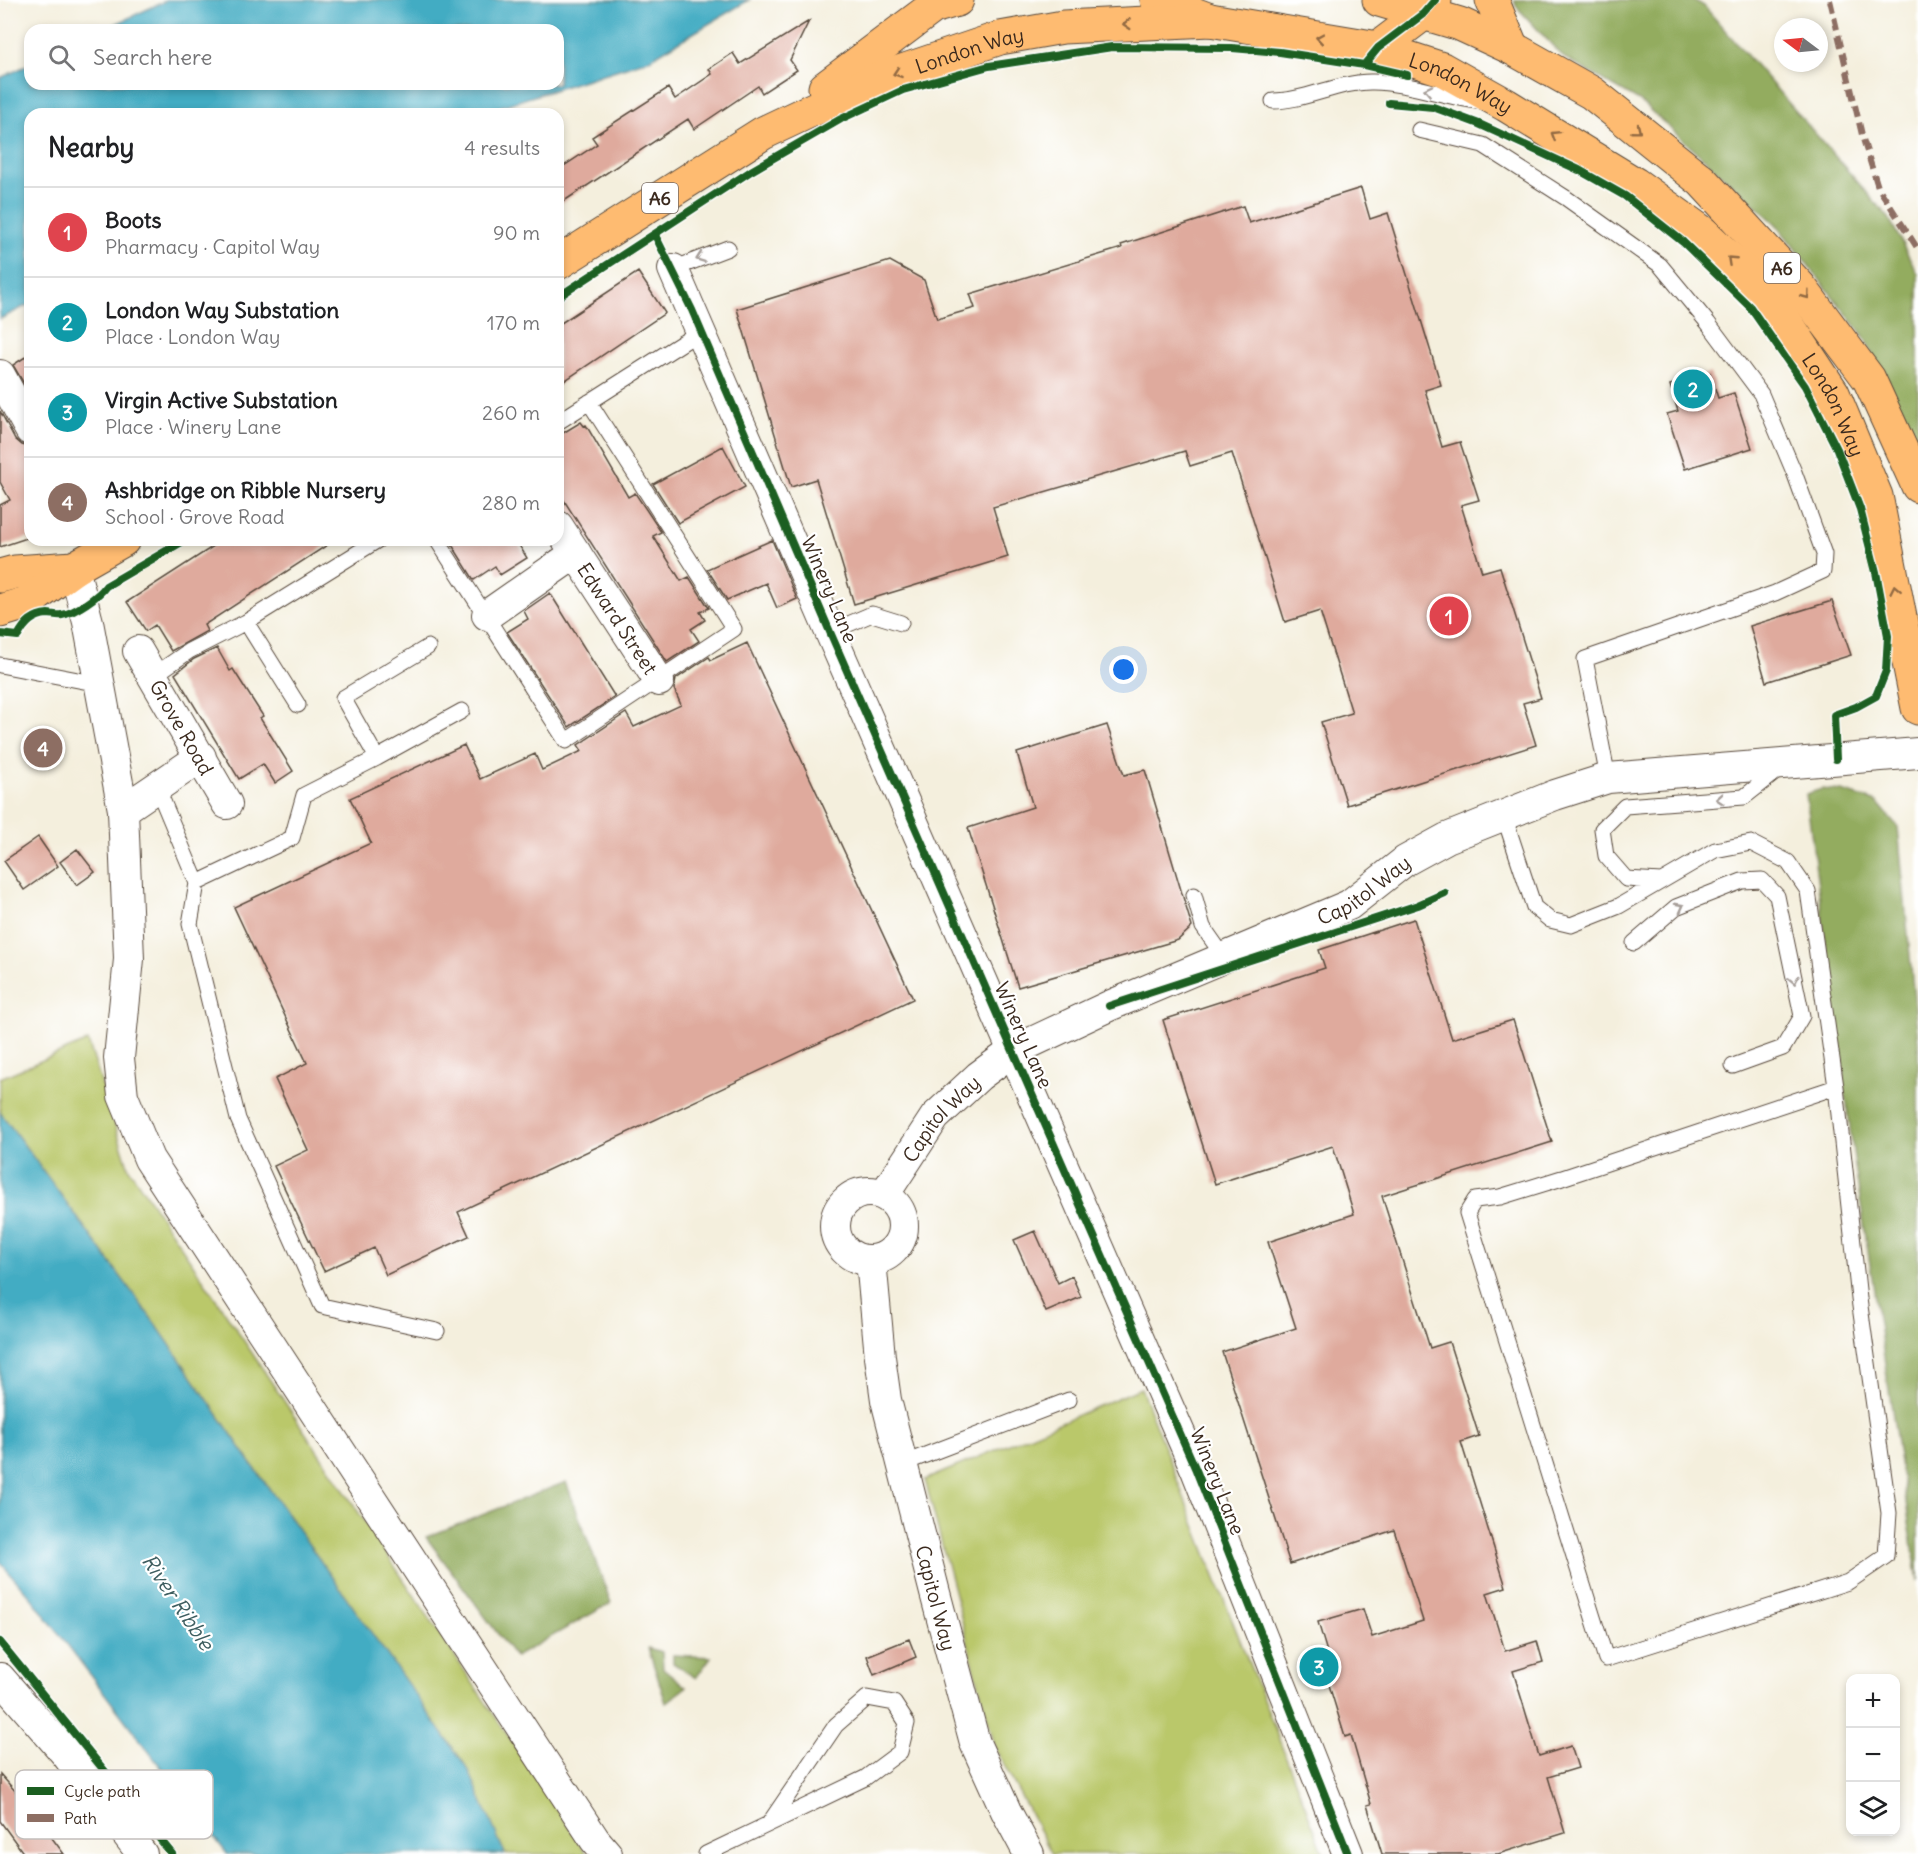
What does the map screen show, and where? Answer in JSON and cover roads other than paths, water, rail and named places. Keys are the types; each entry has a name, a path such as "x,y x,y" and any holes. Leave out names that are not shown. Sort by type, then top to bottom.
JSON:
{"main road":[{"path":"1157,0 1210,20"},
{"name":"London Way","path":"1379,0 1429,7 1512,48 1592,93 1702,182 1800,288 1869,379 1918,486"},
{"path":"1492,0 1512,48"},
{"name":"London Way","path":"763,133 945,2"},
{"path":"1378,48 1429,7"},
{"name":"London Way","path":"763,133 873,81 1000,39 1064,27 1210,20 1378,48 1442,69 1506,105 1635,184 1702,232 1768,295 1833,393 1876,496 1918,708"},
{"name":"A6","path":"564,258 763,133"},
{"path":"0,576 98,551"},
{"path":"0,611 26,603 98,551"}],"street":[{"name":"Winery Lane","path":"673,268 1196,1470 1348,1854"},
{"path":"0,375 24,419"},
{"name":"Edward Street","path":"564,535 659,681"},
{"path":"98,551 88,622 123,810 129,958 119,1058 123,1096 149,1159 588,1830 607,1854"},
{"path":"487,615 576,553"},
{"name":"Grove Road","path":"146,663 227,804"},
{"name":"Capitol Way","path":"884,1195 935,1118 979,1076 1013,1051 1110,1006 1349,905 1405,861 1447,838 1555,795 1608,778 1918,753"},
{"path":"123,810 201,757"},
{"path":"871,1192 884,1195 899,1209 903,1221 902,1235 897,1247 880,1258 871,1260 854,1257 843,1249 837,1237 836,1217 842,1205 858,1194 871,1192"},
{"name":"Capitol Way","path":"871,1260 886,1401 975,1743 1006,1811 1029,1854"},
{"path":"0,1678 78,1770"},
{"path":"131,1839 142,1854"}],"lane":[{"path":"1273,101 1372,82 1427,89 1461,99 1506,105"},
{"path":"1419,130 1483,146 1566,198 1660,265 1708,323 1761,394 1794,472 1824,554 1823,571 1774,593 1585,659 1608,778"},
{"path":"673,268 728,248"},
{"path":"564,418 701,331"},
{"path":"440,546 487,615 566,741 734,629 589,402"},
{"path":"146,663 189,651 246,622 368,546"},
{"path":"830,632 872,614 901,623"},
{"path":"246,622 298,705"},
{"path":"377,758 343,698 428,647"},
{"path":"0,665 99,684"},
{"path":"197,883 292,838 304,795 462,711"},
{"path":"1661,881 1626,879 1606,856 1602,829 1625,806 1744,797 1788,763"},
{"path":"157,787 197,883 190,924 238,1119 322,1306 437,1331"},
{"path":"1504,816 1534,907 1550,920 1571,925 1619,906 1715,850 1751,843 1788,862 1808,891 1836,1087 1859,1299 1889,1513 1886,1556 1848,1582 1606,1659 1467,1213 1475,1200 1500,1197 1562,1178 1836,1087"},
{"path":"1634,943 1676,906 1742,882 1762,880 1777,896 1802,1016 1783,1048 1733,1066"},
{"path":"1194,895 1203,927 1224,957"},
{"path":"902,1464 1069,1400"},
{"path":"706,1854 865,1778 900,1752 907,1723 894,1703 867,1698 836,1725 770,1822"}],"water":[{"path":"167,0 749,0 648,60 564,86 564,24 116,24"},
{"path":"24,67 24,90 553,90 495,108 24,108 24,307 0,319 0,78"},
{"name":"River Ribble","path":"0,1112 159,1329 468,1769 505,1854 227,1854 213,1836 213,1770 163,1770 34,1601 0,1562"}],"place":[{"name":"London Way Substation","path":"1693,389"},
{"name":"Boots","path":"1449,616"},
{"name":"Ashbridge on Ribble Nursery","path":"43,748"},
{"name":"Virgin Active Substation","path":"1319,1667"}]}
